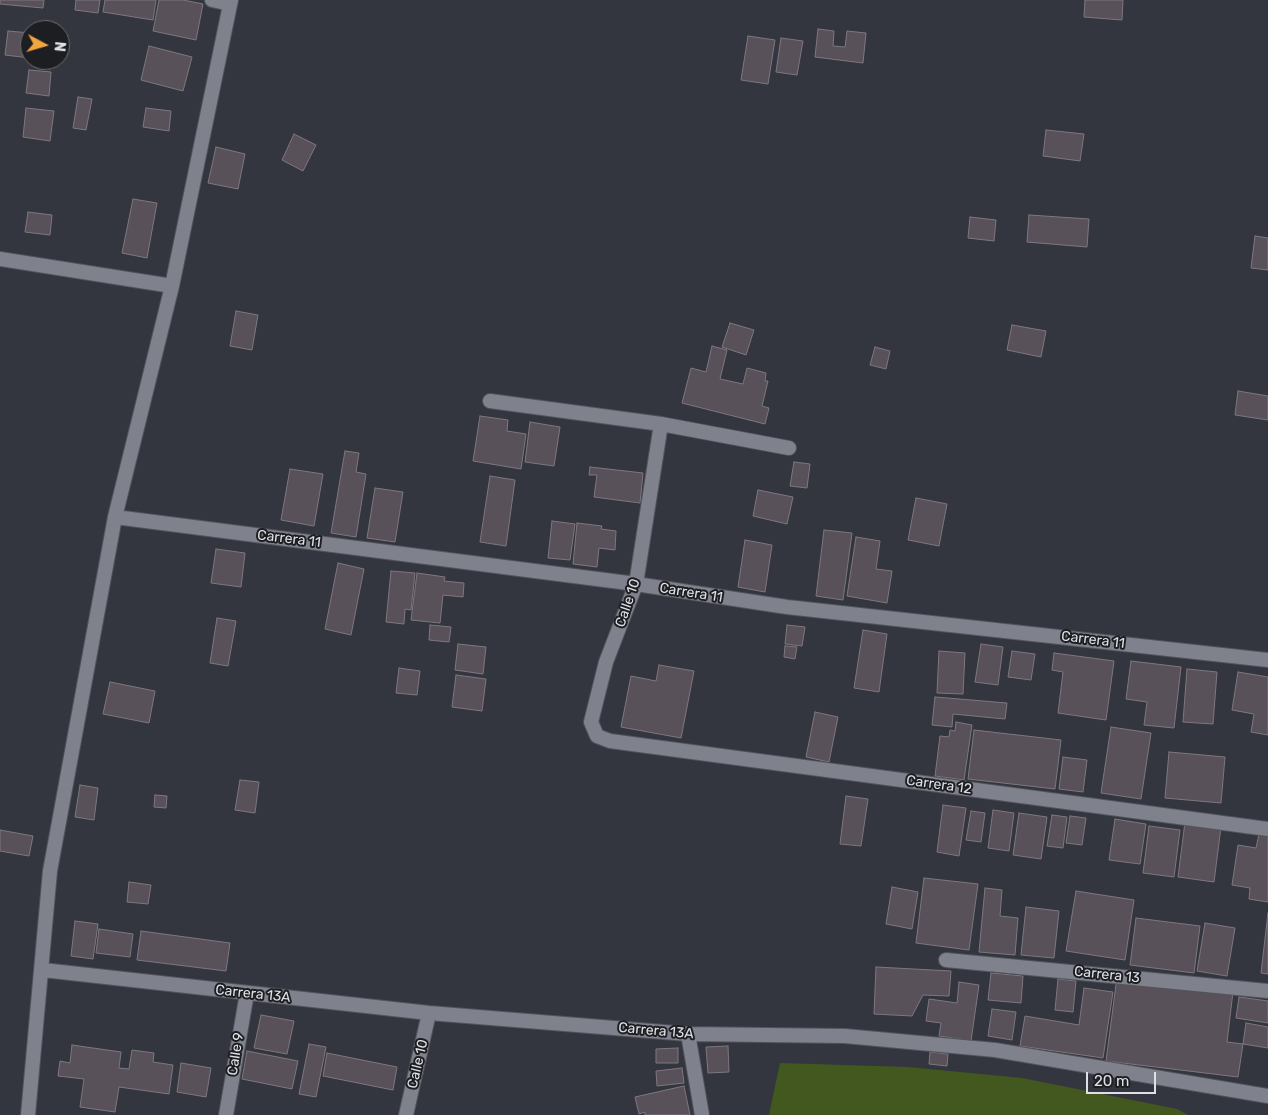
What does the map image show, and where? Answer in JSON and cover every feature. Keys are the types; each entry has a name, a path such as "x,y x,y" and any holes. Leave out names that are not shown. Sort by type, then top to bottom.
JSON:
{"street":[{"path":"28,1115 43,970 50,871 115,516 172,286 231,2 212,0"},
{"path":"0,259 172,286"},
{"path":"490,401 661,424 789,448"},
{"name":"Calle 10","path":"610,741 597,736 591,722 606,662 636,584 661,424"},
{"name":"Carrera 11","path":"115,516 636,584 787,607 1268,660"},
{"name":"Carrera 12","path":"610,741 1268,829"},
{"name":"Carrera 13","path":"946,960 1268,991"},
{"name":"Carrera 13A","path":"43,970 429,1013 688,1034 845,1036 995,1050 1268,1096"},
{"name":"Calle 9","path":"226,1115 246,993"},
{"name":"Calle 10","path":"406,1115 429,1013"},
{"path":"688,1034 702,1115"}],"green space":[{"path":"780,1063 908,1067 1022,1078 1177,1109 1188,1115 769,1115"}],"building":[{"path":"0,0 44,0 43,8 0,4"},
{"path":"76,0 100,0 98,13 75,10"},
{"path":"105,0 156,0 153,20 103,12"},
{"path":"159,0 183,0 203,4 196,40 153,31"},
{"path":"1085,0 1123,0 1122,20 1084,17"},
{"path":"818,29 834,31 833,46 845,47 847,31 866,33 863,63 815,57"},
{"path":"8,31 20,32 20,57 5,55"},
{"path":"748,36 775,40 768,84 741,80"},
{"path":"781,38 803,41 797,75 776,72"},
{"path":"149,46 192,57 183,91 141,80"},
{"path":"29,70 51,72 49,96 26,93"},
{"path":"78,97 92,99 86,130 73,128"},
{"path":"26,108 54,111 50,141 23,137"},
{"path":"146,108 171,111 169,131 143,127"},
{"path":"1046,130 1084,134 1080,161 1043,156"},
{"path":"294,134 316,145 303,171 282,160"},
{"path":"216,147 245,154 238,189 208,183"},
{"path":"133,199 157,203 147,258 122,253"},
{"path":"28,212 52,215 50,235 25,232"},
{"path":"1029,215 1089,219 1087,247 1027,242"},
{"path":"970,217 996,220 994,241 968,238"},
{"path":"1255,236 1268,238 1268,270 1251,268"},
{"path":"236,311 258,315 252,350 230,346"},
{"path":"730,323 754,330 746,355 722,347"},
{"path":"1012,325 1046,331 1041,357 1007,350"},
{"path":"712,346 727,350 720,379 743,384 747,368 766,373 765,381 768,381 762,406 769,408 765,424 682,403 691,368 706,372"},
{"path":"875,347 890,351 886,369 870,365"},
{"path":"1238,391 1268,396 1268,420 1235,415"},
{"path":"480,416 508,420 507,431 526,434 521,469 473,461"},
{"path":"530,422 560,427 554,466 525,462"},
{"path":"345,451 359,453 356,472 366,474 356,537 331,533"},
{"path":"794,462 810,464 807,488 790,486"},
{"path":"590,467 643,473 640,503 594,497 597,475 589,475"},
{"path":"290,469 323,474 314,526 281,520"},
{"path":"490,476 515,480 506,546 480,542"},
{"path":"375,488 403,492 395,542 367,538"},
{"path":"758,490 793,497 787,524 753,516"},
{"path":"916,498 947,504 939,546 908,540"},
{"path":"552,521 575,524 570,560 548,558"},
{"path":"577,523 602,526 601,529 616,531 615,550 599,548 597,567 573,564"},
{"path":"824,530 852,533 843,600 816,596"},
{"path":"856,537 880,541 876,569 892,571 887,603 847,596"},
{"path":"745,540 772,545 765,592 738,587"},
{"path":"216,549 245,553 241,587 211,583"},
{"path":"338,563 364,569 351,635 325,629"},
{"path":"391,571 415,573 411,610 405,609 404,624 386,622"},
{"path":"417,573 445,577 444,581 464,583 463,597 443,595 440,623 411,620"},
{"path":"217,618 236,621 228,666 210,663"},
{"path":"430,625 451,627 449,642 429,640"},
{"path":"787,625 805,627 802,646 785,644"},
{"path":"863,630 887,634 879,692 854,688"},
{"path":"458,644 486,647 483,674 455,670"},
{"path":"981,644 1003,647 998,685 975,682"},
{"path":"785,646 797,647 795,659 784,657"},
{"path":"939,651 965,653 963,694 937,693"},
{"path":"1012,651 1035,654 1031,680 1008,677"},
{"path":"1054,653 1114,661 1106,720 1058,713 1063,672 1052,670"},
{"path":"1131,661 1181,667 1174,728 1144,725 1147,702 1126,699"},
{"path":"659,665 694,671 681,738 621,727 631,676 656,681"},
{"path":"399,668 420,671 417,695 396,693"},
{"path":"1187,669 1217,672 1213,724 1183,722"},
{"path":"1238,672 1268,677 1268,735 1251,732 1254,714 1232,710"},
{"path":"456,675 486,679 482,711 452,707"},
{"path":"110,682 155,691 149,723 103,714"},
{"path":"935,697 1007,703 1005,719 953,714 952,727 932,725"},
{"path":"815,712 838,717 829,762 806,757"},
{"path":"956,722 972,725 964,780 935,776 940,736 949,737 950,730 955,731"},
{"path":"1111,727 1151,733 1141,799 1101,793"},
{"path":"974,730 1061,740 1055,789 968,779"},
{"path":"1169,752 1225,757 1221,803 1165,798"},
{"path":"1063,757 1087,760 1083,792 1059,789"},
{"path":"240,780 259,782 255,813 235,810"},
{"path":"80,785 98,788 94,820 75,817"},
{"path":"155,795 167,796 166,808 154,807"},
{"path":"846,796 868,799 861,846 840,844"},
{"path":"943,805 966,808 959,856 937,852"},
{"path":"993,810 1014,813 1009,851 988,848"},
{"path":"971,811 985,813 981,842 966,840"},
{"path":"1019,813 1047,817 1041,859 1013,855"},
{"path":"1052,815 1067,817 1063,848 1047,846"},
{"path":"1070,816 1086,818 1082,845 1066,843"},
{"path":"1115,819 1146,824 1140,864 1109,860"},
{"path":"1185,822 1221,827 1214,882 1178,877"},
{"path":"1149,826 1180,830 1174,877 1143,873"},
{"path":"0,830 33,836 29,856 0,851"},
{"path":"1259,834 1268,835 1268,902 1249,899 1250,888 1232,885 1238,845 1256,848"},
{"path":"924,878 978,884 969,950 916,943"},
{"path":"129,882 151,885 148,904 127,902"},
{"path":"892,887 918,892 912,929 886,924"},
{"path":"985,888 1002,890 1000,916 1018,918 1015,955 979,952"},
{"path":"1076,891 1134,900 1125,960 1066,951"},
{"path":"1026,907 1059,911 1054,958 1021,955"},
{"path":"1268,913 1268,974 1261,973"},
{"path":"1136,918 1200,926 1194,973 1130,965"},
{"path":"75,921 98,924 93,959 71,956"},
{"path":"1205,923 1235,928 1227,976 1197,971"},
{"path":"99,929 133,934 130,957 96,953"},
{"path":"141,931 230,943 226,971 137,960"},
{"path":"876,967 951,971 949,996 923,995 912,1016 874,1014"},
{"path":"991,973 1023,976 1021,1003 988,1000"},
{"path":"1117,977 1233,992 1227,1042 1243,1044 1238,1077 1106,1061"},
{"path":"1058,979 1076,981 1073,1012 1055,1010"},
{"path":"959,982 979,985 971,1041 939,1036 941,1023 926,1021 929,999 957,1003"},
{"path":"1084,988 1113,992 1103,1058 1020,1046 1025,1016 1079,1025"},
{"path":"1239,997 1268,1001 1268,1023 1236,1018"},
{"path":"992,1009 1016,1012 1012,1040 988,1036"},
{"path":"261,1015 294,1021 287,1054 254,1048"},
{"path":"1246,1023 1268,1027 1268,1048 1243,1044"},
{"path":"309,1044 326,1047 316,1097 299,1094"},
{"path":"72,1045 121,1052 119,1068 129,1069 132,1050 154,1053 153,1062 173,1065 169,1094 119,1087 115,1112 80,1107 84,1079 58,1076 60,1061 70,1063"},
{"path":"728,1046 729,1072 708,1073 706,1047"},
{"path":"678,1048 678,1063 656,1063 656,1049"},
{"path":"247,1051 298,1061 292,1089 242,1079"},
{"path":"930,1052 948,1054 947,1066 929,1064"},
{"path":"327,1053 397,1067 393,1090 323,1076"},
{"path":"181,1063 211,1068 206,1097 177,1092"},
{"path":"682,1068 684,1083 657,1086 656,1071"},
{"path":"684,1086 690,1115 645,1115 645,1112 639,1114 635,1097"}]}
